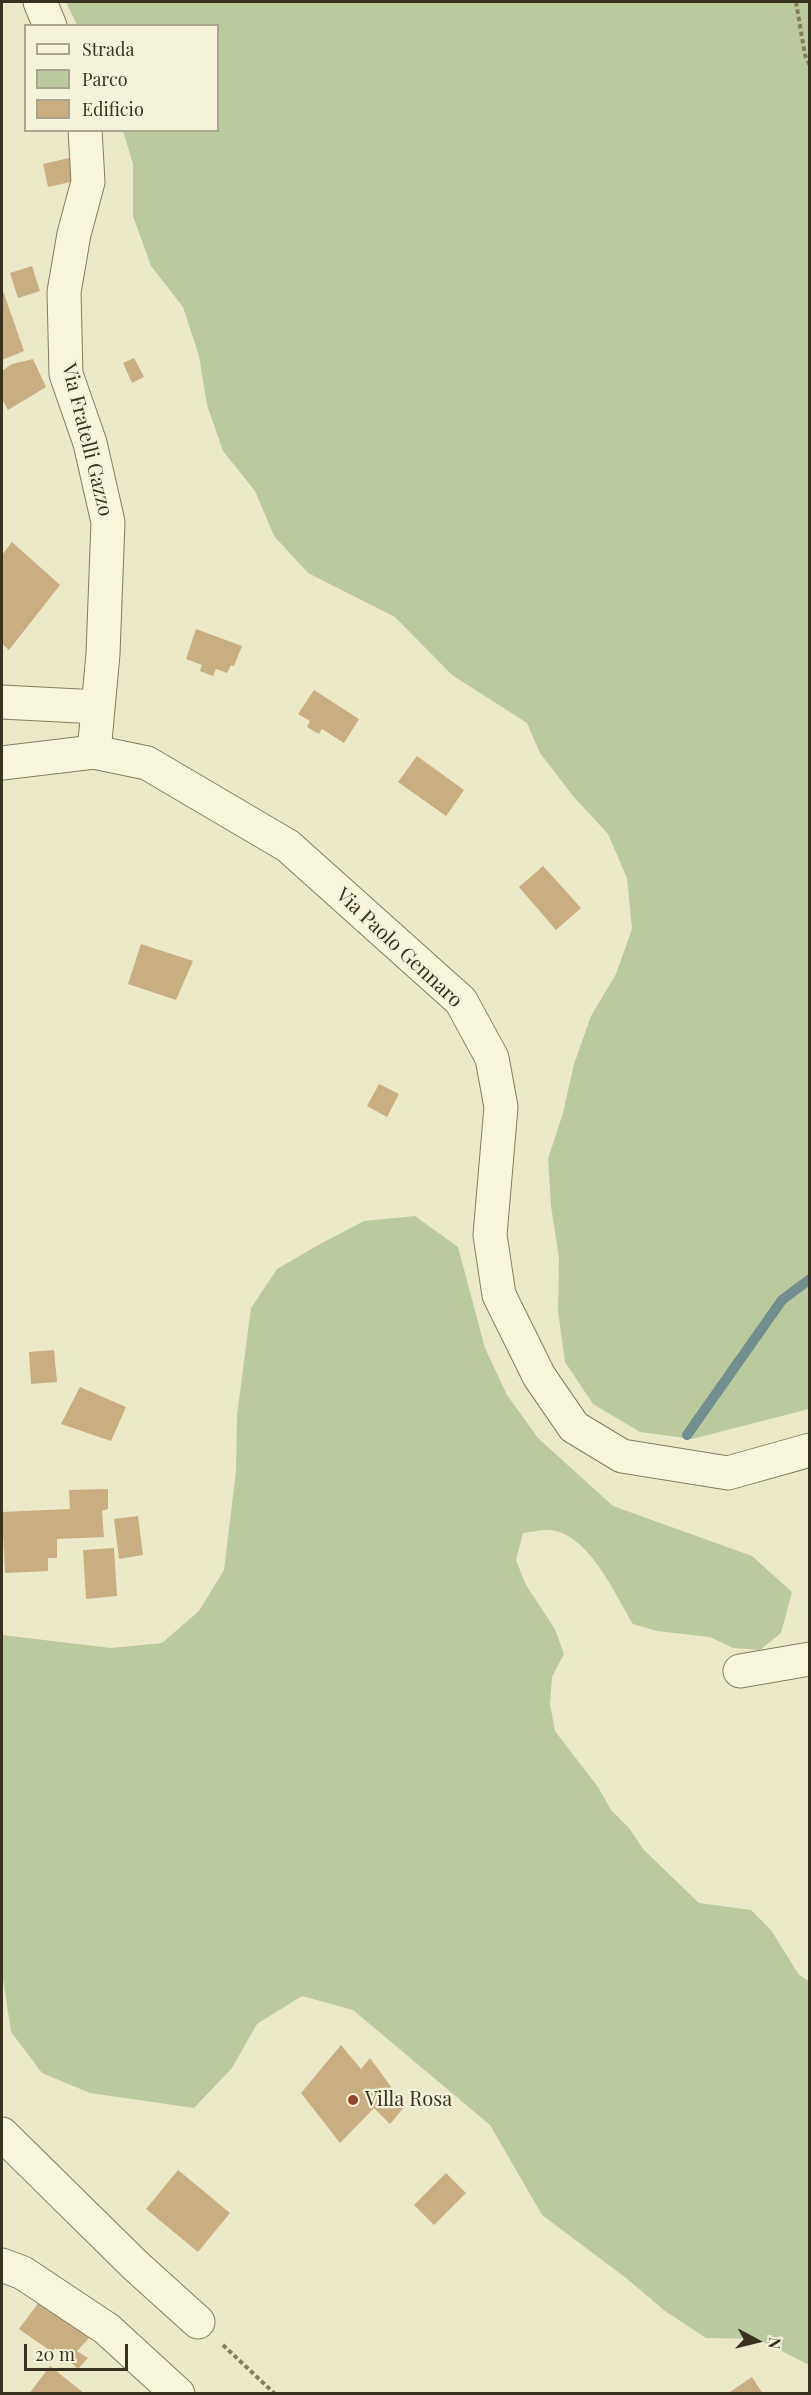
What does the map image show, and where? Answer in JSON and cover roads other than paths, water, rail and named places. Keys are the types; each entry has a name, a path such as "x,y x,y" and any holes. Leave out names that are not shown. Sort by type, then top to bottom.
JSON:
{"street":[{"path":"40,2 49,24"},
{"name":"Via Fratelli Gazzo","path":"85,132 88,182 74,234 64,292 66,374 90,443 108,522 103,654 94,752"},
{"path":"2,702 98,707"},
{"name":"Via Paolo Gennaro","path":"2,763 94,752 147,763 288,846 461,1001 492,1058 501,1107 490,1235 499,1295 539,1376 574,1427 622,1456 728,1473 810,1450"},
{"path":"740,1671 810,1659"},
{"path":"2,2134 135,2265 198,2322"},
{"path":"2,2265 23,2273 107,2330 178,2394"}],"waterway":[{"path":"687,1435 782,1300 810,1279"}],"place":[{"name":"Villa Rosa","path":"353,2100"}]}
